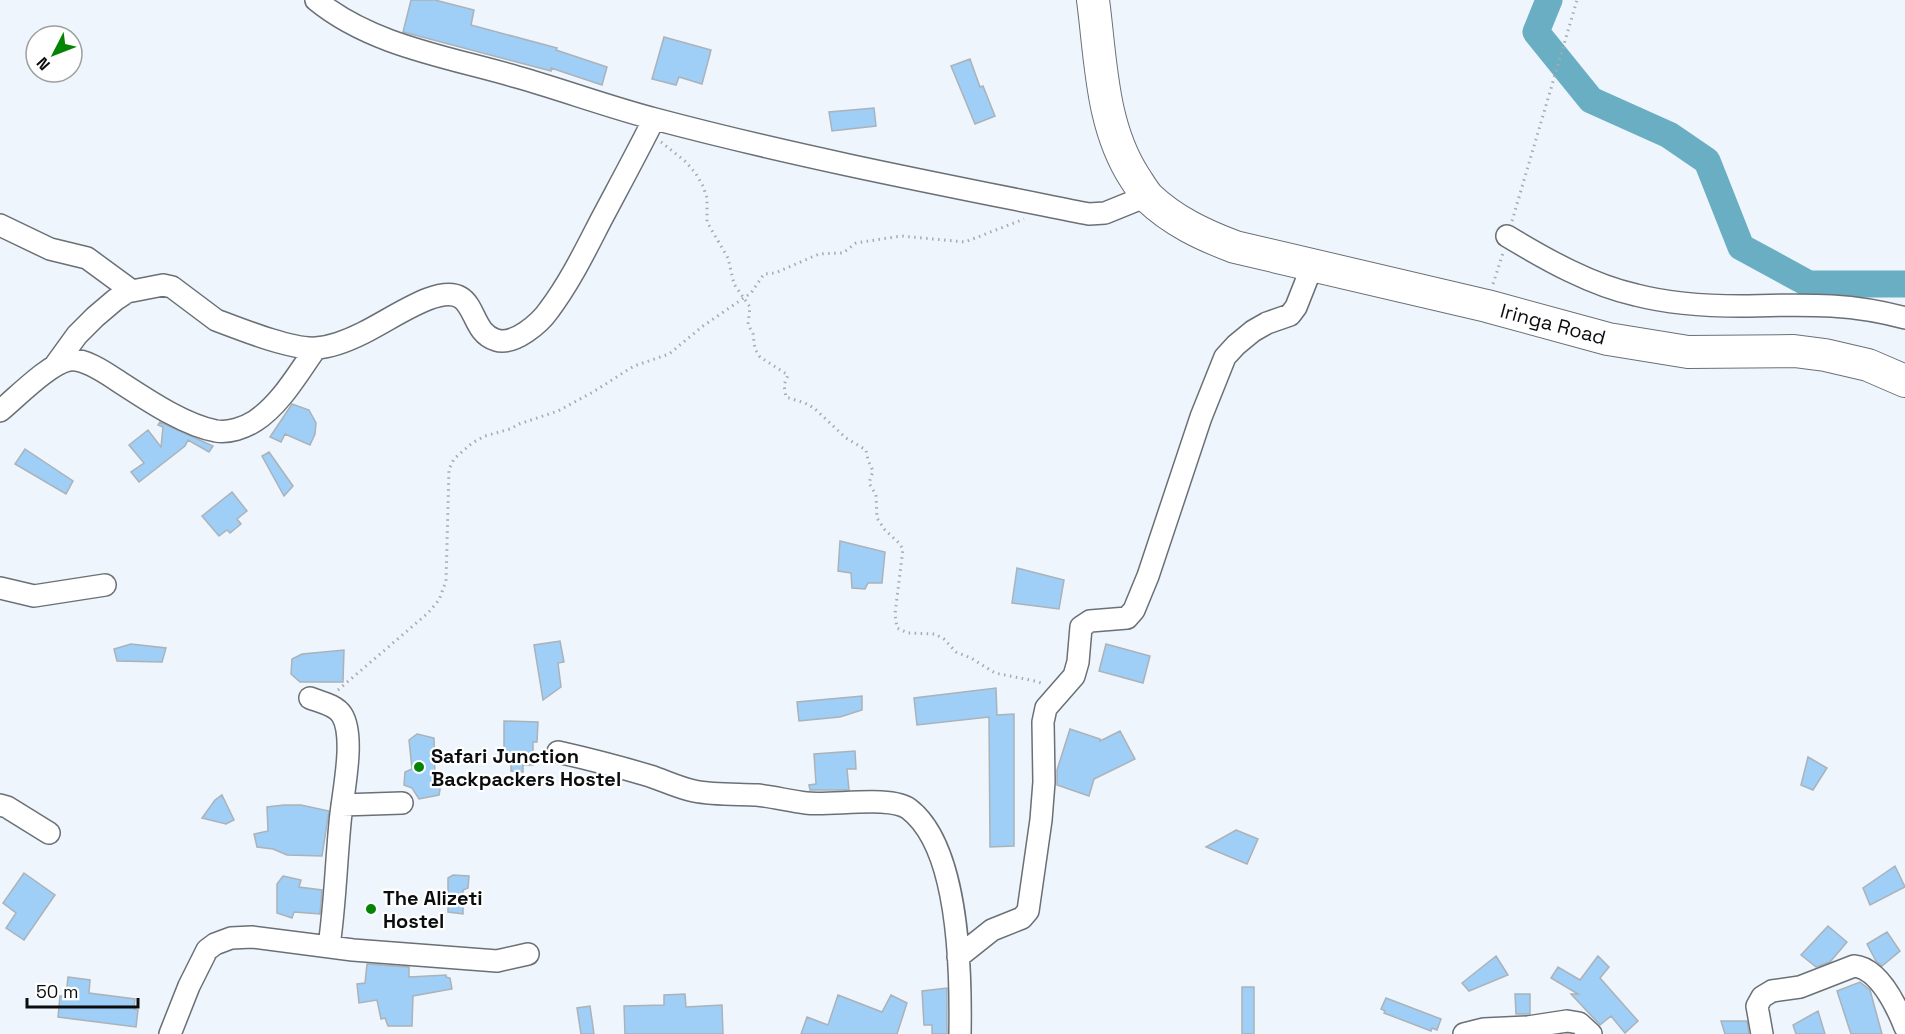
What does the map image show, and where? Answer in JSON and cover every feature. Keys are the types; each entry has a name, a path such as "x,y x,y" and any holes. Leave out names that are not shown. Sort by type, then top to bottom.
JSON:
{"highway":[{"name":"Iringa Road","path":"1093,0 1108,116 1125,163 1147,196 1174,219 1204,236 1235,247 1487,306 1608,339 1688,352 1794,351 1825,355 1868,364 1905,381"}],"street":[{"path":"316,0 351,23 403,46 482,66 651,125 760,145 1089,214 1105,213 1147,196"},
{"path":"0,411 56,364 71,342 115,300 132,291 163,285 172,287 216,320 301,347 316,348 336,344 429,299 456,295 470,306 477,323 488,336 498,341 516,337 533,328 548,312 575,271 651,125"},
{"path":"0,225 50,249 87,258 132,291"},
{"path":"1507,236 1553,262 1599,283 1636,295 1720,305 1837,306 1880,311 1905,318"},
{"path":"958,957 993,930 1022,918 1028,911 1041,820 1044,782 1043,722 1046,708 1074,676 1078,662 1081,627 1090,621 1127,618 1134,610 1148,576 1201,417 1226,357 1253,331 1290,315 1296,307 1313,264"},
{"path":"56,364 72,359 88,364 180,418 216,431 236,430 255,421 269,408 287,389 316,348"},
{"path":"0,588 34,596 105,585"},
{"path":"317,700 342,713 347,730 347,764 329,946"},
{"path":"558,752 604,762 693,790 806,803 879,802 902,805 911,811 927,829 939,851 954,905 961,984 960,1034"},
{"path":"342,805 402,803"},
{"path":"0,805 49,833"},
{"path":"170,1034 207,950 214,944 231,938 252,937 386,953 497,962 528,954"},
{"path":"1762,1034 1757,1006 1762,997 1772,991 1800,987 1854,966 1861,966 1868,971 1882,986 1896,1005 1905,1027"},
{"path":"1468,1034 1484,1029 1542,1029 1567,1021 1580,1023 1591,1034"}],"path":[{"path":"1487,306 1577,0"},
{"path":"651,125 700,180 707,198 706,222 728,258 734,284 750,307 748,324 753,334 755,349 760,357 788,375 784,385 786,398 814,408 846,438 866,450 873,471 870,483 876,495 878,518 885,530 903,549 896,607 897,628 908,633 935,634 945,639 956,652 971,658 994,673 1035,681 1059,692"},
{"path":"317,700 428,613 439,600 446,581 449,468 454,459 472,443 485,436 558,411 634,366 669,354 703,326 744,299 765,274 776,273 819,254 841,254 856,243 901,236 965,242 1011,225 1050,206"}],"building":[{"path":"411,0 435,0 474,10 471,25 557,48 556,50 607,67 602,85 551,68 551,71 403,32"},
{"path":"664,37 711,50 702,84 679,77 676,85 652,79"},
{"path":"970,59 980,87 983,86 995,116 975,124 951,66"},
{"path":"874,108 876,126 832,131 829,112"},
{"path":"292,404 309,410 316,423 315,434 310,445 285,434 281,442 270,437"},
{"path":"160,422 213,446 209,452 188,440 185,446 139,482 131,472 144,463 129,445 148,430 161,447 163,427 158,425"},
{"path":"25,449 73,481 66,494 15,464"},
{"path":"269,452 293,486 284,496 262,456"},
{"path":"232,492 247,511 237,519 241,524 230,533 227,530 219,536 202,516"},
{"path":"840,541 885,552 882,583 868,583 865,589 852,588 851,573 838,571"},
{"path":"1017,568 1064,580 1059,609 1012,603"},
{"path":"560,641 564,662 558,663 561,687 543,700 534,645"},
{"path":"131,644 166,648 162,662 117,661 114,649"},
{"path":"1106,644 1150,656 1143,683 1099,671"},
{"path":"344,650 343,682 300,682 291,674 292,659 302,654"},
{"path":"996,688 997,715 1014,714 1014,846 990,847 989,717 917,725 914,698"},
{"path":"862,696 862,710 840,717 799,721 797,702"},
{"path":"504,721 538,722 537,742 533,742 533,765 523,765 523,772 511,771 511,752 504,752"},
{"path":"1070,729 1100,739 1100,741 1120,731 1135,759 1094,779 1089,796 1057,785 1057,770"},
{"path":"417,734 434,738 435,780 441,784 439,795 419,799 412,788 404,785 405,772 412,769 409,740"},
{"path":"855,751 856,769 847,769 849,790 810,790 809,785 816,784 814,754"},
{"path":"1808,757 1827,768 1813,790 1801,785"},
{"path":"222,795 234,820 226,824 202,818 215,800"},
{"path":"301,805 329,811 322,856 287,855 273,849 257,847 254,834 268,831 267,807"},
{"path":"1236,830 1258,839 1247,864 1206,847"},
{"path":"1895,866 1905,887 1870,905 1863,888"},
{"path":"24,873 55,895 24,940 6,928 16,913 3,903"},
{"path":"453,875 469,876 468,888 463,890 463,914 448,912 448,878"},
{"path":"283,876 301,880 299,887 322,890 320,914 294,912 292,918 277,913 277,884"},
{"path":"1828,926 1847,942 1830,962 1816,967 1801,955"},
{"path":"1887,932 1900,951 1882,966 1876,961 1867,944"},
{"path":"1496,956 1508,975 1469,991 1462,983"},
{"path":"1598,956 1609,967 1600,978 1638,1021 1625,1033 1611,1016 1600,1025 1571,994 1578,994 1551,978 1558,967 1580,980"},
{"path":"367,964 409,967 409,977 446,975 450,978 452,989 413,996 412,1026 388,1026 385,1018 381,1019 377,1000 359,1003 357,984 365,983"},
{"path":"68,977 90,980 89,993 135,999 134,1009 138,1010 136,1027 58,1017 60,996 66,996"},
{"path":"1860,982 1870,990 1882,1034 1851,1034 1837,991"},
{"path":"1242,987 1254,987 1254,1034 1242,1034"},
{"path":"947,988 947,1034 932,1034 932,1025 924,1025 922,991"},
{"path":"685,994 686,1007 722,1005 723,1034 625,1034 624,1006 664,1005 664,995"},
{"path":"1515,994 1530,994 1530,1014 1516,1014"},
{"path":"838,995 882,1012 891,995 907,1003 897,1034 801,1034 807,1017 828,1025"},
{"path":"1386,998 1441,1019 1437,1030 1432,1028 1431,1031 1384,1013 1385,1011 1381,1009"},
{"path":"590,1006 594,1034 581,1034 577,1008"},
{"path":"1818,1011 1825,1034 1796,1034 1793,1025"},
{"path":"1721,1021 1747,1021 1749,1034 1725,1034"}],"waterway":[{"path":"1549,0 1536,32 1591,100 1669,135 1707,161 1741,247 1809,284 1905,284"}],"place":[{"name":"Safari Junction Backpackers Hostel","path":"419,767"},
{"name":"The Alizeti Hostel","path":"371,909"}]}
